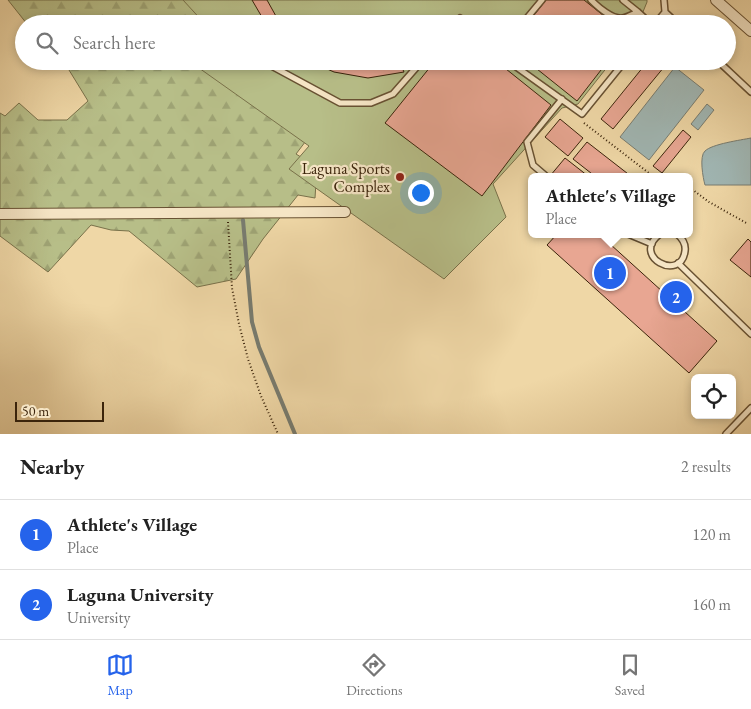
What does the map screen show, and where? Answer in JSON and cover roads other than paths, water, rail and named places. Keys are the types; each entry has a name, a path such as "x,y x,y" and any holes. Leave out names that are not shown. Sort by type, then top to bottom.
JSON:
{"street":[{"path":"716,0 733,15"},
{"path":"736,18 751,31"},
{"path":"0,214 345,212"}],"lane":[{"path":"530,15 542,0"},
{"path":"591,0 611,15"},
{"path":"623,0 641,15"},
{"path":"664,0 665,12 668,15"},
{"path":"630,15 638,12"},
{"path":"277,70 340,103 370,103 393,94 414,70"},
{"path":"521,70 582,114 618,70"},
{"path":"728,70 751,92"},
{"path":"542,173 533,165 527,142 562,99"},
{"path":"638,238 652,244"},
{"path":"655,238 652,244 652,254 658,263 663,266 678,263 682,259 686,249 681,238"},
{"path":"678,263 751,334"},
{"path":"746,329 751,324"},
{"path":"726,434 751,408"}],"water":[{"path":"673,70 679,70 704,90 649,160 620,137"},
{"path":"707,104 714,110 698,130 691,124"},
{"path":"751,138 751,185 705,185 702,157 705,151 720,144"}],"waterway":[{"path":"243,220 252,322 259,347 295,434"}],"place":[{"name":"Laguna Sports Complex","path":"400,177"},
{"name":"Athlete's Village","path":"610,273"},
{"name":"Laguna University","path":"676,297"}]}
